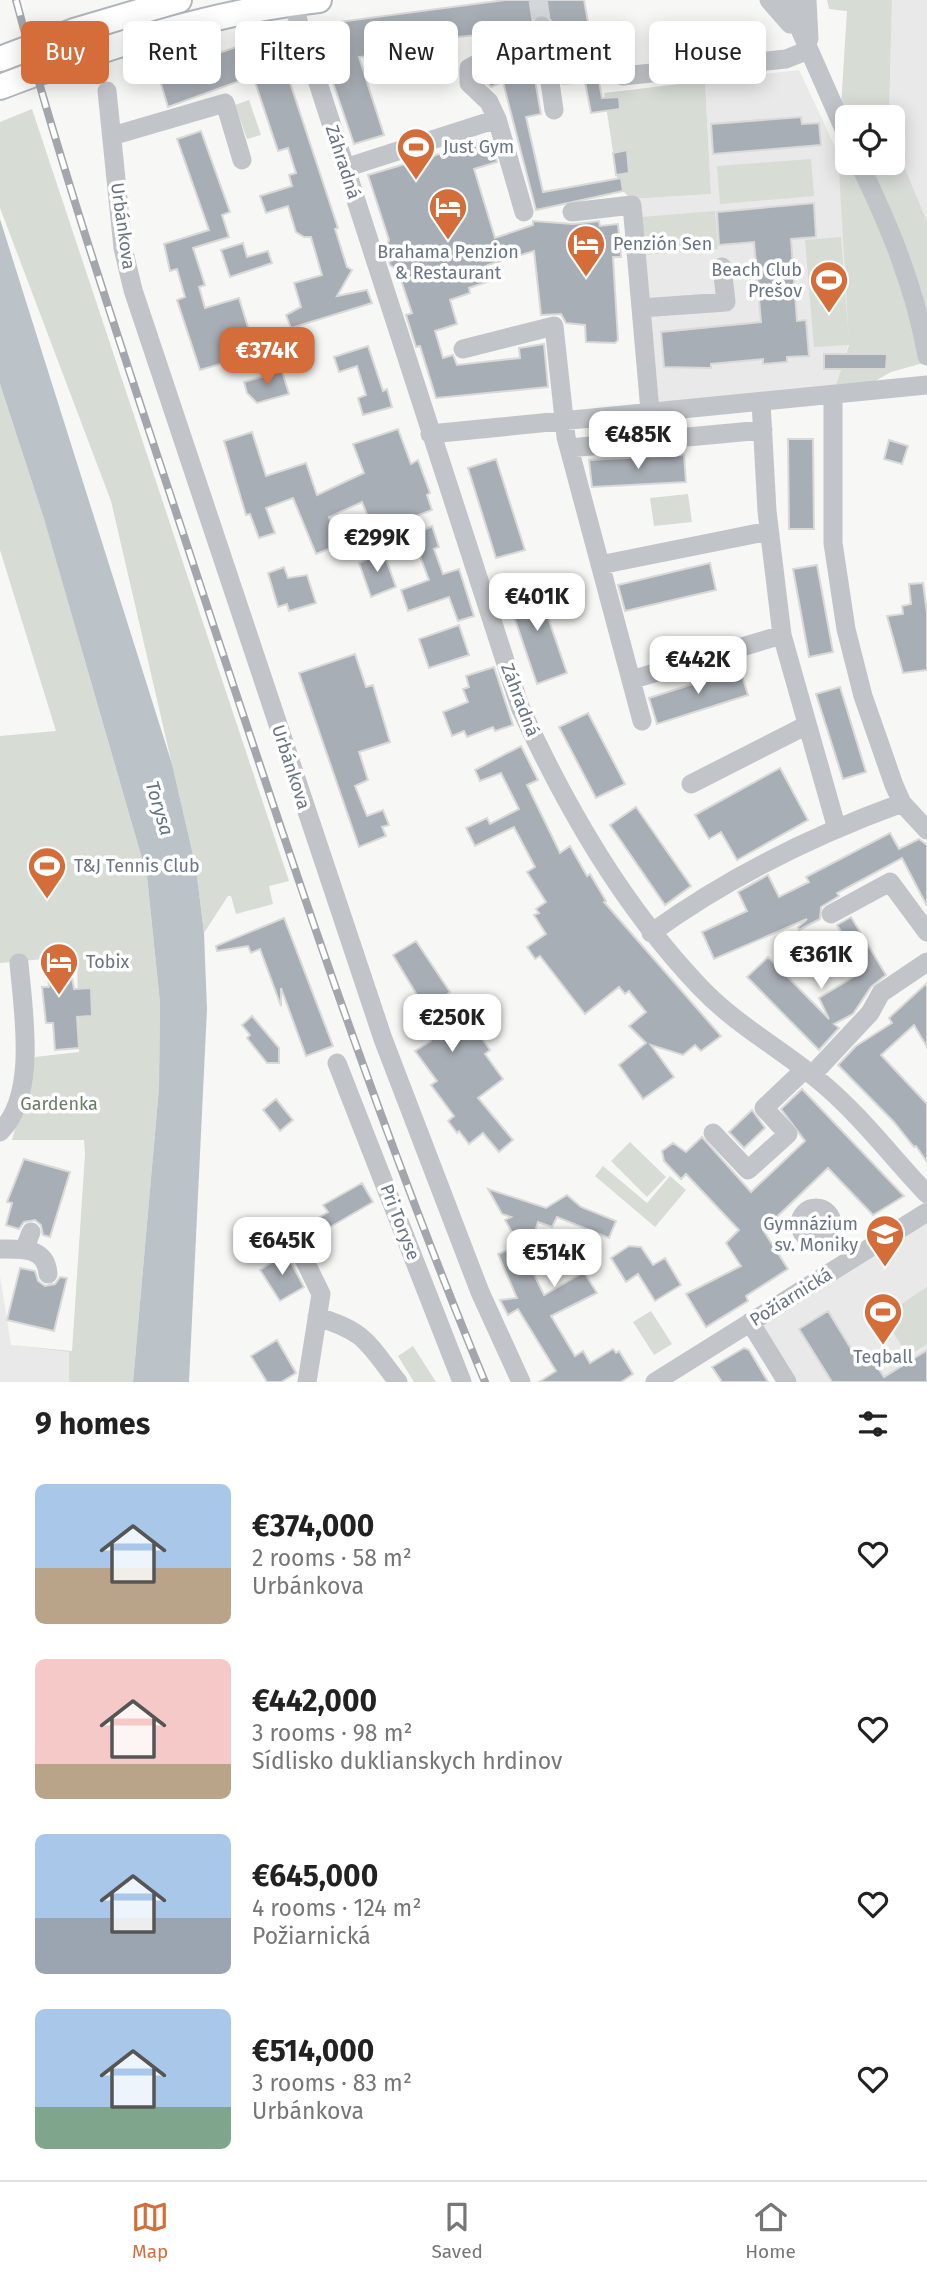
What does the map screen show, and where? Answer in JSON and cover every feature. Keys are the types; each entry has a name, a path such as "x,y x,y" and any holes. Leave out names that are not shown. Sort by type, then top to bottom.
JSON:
{"main road":[{"path":"0,59 74,31 179,0"},
{"path":"0,87 100,50 228,15 307,1"}],"street":[{"path":"769,0 786,17 835,111"},
{"path":"787,0 810,59"},
{"path":"807,0 805,18 810,59"},
{"name":"Záhradná","path":"307,1 345,168 520,707 551,775 620,891 651,933 737,1022 808,1072 927,1194"},
{"path":"635,75 786,59 810,59"},
{"path":"472,65 469,68 469,83 489,102 497,119 524,212"},
{"path":"550,84 554,110"},
{"name":"Urbánkova","path":"107,91 122,248 157,363 383,1039 480,1292 521,1382"},
{"path":"112,136 225,103 242,160"},
{"path":"345,168 497,119"},
{"path":"865,175 895,240 912,289 927,356"},
{"path":"572,212 632,205 650,411"},
{"path":"641,308 726,302 722,267"},
{"path":"463,349 554,326 569,448 642,721"},
{"path":"430,433 927,385"},
{"path":"833,394 833,543 839,592 863,696 902,803 927,830"},
{"path":"761,402 769,531 782,635 805,726 837,829"},
{"path":"569,448 763,430"},
{"path":"600,565 769,531"},
{"path":"631,680 782,635"},
{"path":"691,784 805,726"},
{"path":"651,933 713,892 837,829 902,803"},
{"path":"831,914 890,882 927,932"},
{"path":"713,1133 748,1170 788,1134 764,1108 808,1072 870,1013 881,993 927,962"},
{"path":"0,1132 8,1125 16,1105 26,1060 19,963"},
{"name":"Pri Toryse","path":"337,1063 462,1382"},
{"name":"Požiarnická","path":"655,1382 927,1212"},
{"path":"826,1237 844,1264"},
{"path":"0,1249 28,1240 45,1259 48,1274"},
{"path":"301,1253 321,1294 307,1382"},
{"path":"317,1317 348,1326 360,1334 398,1382"},
{"path":"750,1322 787,1382"}],"shaded area":[{"path":"892,0 927,0 927,221 905,169 905,105 889,105"},
{"path":"799,70 835,147 835,175 840,175 851,336 833,395 650,410 631,199 711,194 705,84 766,84 766,74"},
{"name":"Gymnázium sv. Moniky","path":"927,1215 927,1382 797,1382 760,1322"},
{"path":"0,1276 11,1345 69,1352 69,1382 0,1382"}],"green space":[{"path":"827,0 892,0 889,105 841,105 847,11 829,9"},
{"path":"680,84 705,84 711,194 631,199 623,191 621,178 617,178 604,93"},
{"path":"249,100 261,135 247,139 235,105"},
{"path":"32,109 289,881 269,886 273,904 236,914 231,896 228,896 204,933 196,868 111,501 0,208 0,122"},
{"path":"811,159 814,196 720,204 717,166"},
{"path":"905,169 927,221 927,362 891,372 850,395 833,394 849,345 814,347 805,240 841,237 849,342 839,175 905,175"},
{"path":"715,211 718,249 644,255 641,217"},
{"name":"Gardenka","path":"0,384 44,519 147,876 160,1003 159,1088 133,1382 69,1382 69,1352 11,1345 72,1351 85,1154 84,1140 12,1140 35,1057 79,1052 77,956 0,963 0,736 56,731 0,550"},
{"path":"688,494 692,522 654,526 650,498"},
{"path":"630,1142 666,1177 647,1197 611,1161"},
{"path":"603,1166 647,1203 670,1176 686,1190 655,1227 595,1176"},
{"path":"927,1287 927,1344 908,1356 883,1316"},
{"path":"651,1311 672,1344 654,1355 633,1322"},
{"path":"413,1346 436,1382 414,1382 398,1356"}],"water":[{"name":"Torysa","path":"0,219 172,764 196,868 204,933 207,1009 189,1382 133,1382 159,1088 160,1003 147,876 44,519 0,384"}],"building":[{"path":"505,0 584,0 588,21 551,21 546,14 534,17 532,21 472,21 472,36 458,37 458,21 364,21 364,56 359,57 364,84 368,84 384,135 354,144 333,84 350,84 350,21 346,21"},
{"path":"235,47 235,83 168,107 161,84 221,84 221,52"},
{"path":"256,84 290,84 338,228 335,229 347,267 352,270 337,296 367,290 372,303 291,328 286,315 301,307 294,283 322,275 311,237 304,237 296,232 288,206 266,213 260,196 292,186 289,175 296,173 288,148 278,151"},
{"path":"504,84 536,84 541,114 526,117 543,192 621,178 623,191 536,210"},
{"path":"585,84 599,84 602,98 619,97 620,109 591,113"},
{"path":"801,117 802,124 819,123 821,145 713,154 711,124"},
{"path":"201,131 230,212 222,215 229,237 193,248 205,285 199,287 205,308 239,298 250,334 241,336 244,346 223,352 227,362 200,370 177,300 185,297 177,269 170,271 164,244 209,230 177,139"},
{"path":"490,139 497,162 474,169 495,238 533,225 533,221 573,224 599,221 600,226 618,224 621,257 613,257 618,340 615,343 586,342 585,325 566,323 561,314 541,315 534,251 488,265 493,280 469,288 470,293 450,300 457,324 435,331 443,358 453,355 457,365 520,358 519,348 544,344 548,387 436,398 420,346 416,347 406,315 412,313 398,271 390,265 385,249 389,240 368,175"},
{"path":"627,150 629,173 616,175 613,153"},
{"path":"814,203 816,237 791,239 797,321 806,320 809,356 787,357 787,362 763,364 763,359 711,364 711,368 664,367 661,332 761,322 754,242 719,245 717,212"},
{"path":"243,243 247,257 268,251 272,263 230,277 221,250"},
{"path":"368,346 383,391 387,389 392,407 363,415 358,398 366,395 357,366 339,372 334,357"},
{"path":"824,354 887,354 886,369 824,369"},
{"path":"282,371 289,394 257,403 247,393 244,382"},
{"path":"398,429 411,464 418,460 430,493 427,495 432,510 374,532 362,502 329,517 337,546 316,554 293,498 266,508 275,533 259,538 250,514 246,515 224,441 252,432 266,476 306,463 317,495 364,473 353,444"},
{"path":"788,439 813,439 814,529 789,529"},
{"path":"889,440 908,446 902,464 884,459"},
{"path":"684,455 686,482 592,487 589,460"},
{"path":"496,459 525,550 496,558 468,468"},
{"path":"432,526 439,547 434,549 443,574 459,569 474,616 458,621 449,597 408,611 401,590 429,580 419,554 413,557 406,539"},
{"path":"383,551 396,587 371,597 359,563"},
{"path":"710,563 716,590 625,611 618,585"},
{"path":"817,565 833,652 809,657 793,569"},
{"path":"284,567 288,578 307,575 316,603 289,611 287,604 278,607 268,573"},
{"path":"536,583 567,673 537,684 506,593"},
{"path":"923,583 927,613 927,670 903,673 887,616 903,614 902,606 911,604 909,584"},
{"path":"459,625 469,655 429,668 419,639"},
{"path":"355,654 366,687 373,685 390,742 359,752 368,780 355,786 367,816 383,810 389,825 382,827 386,836 359,847 299,673"},
{"path":"494,667 513,725 495,731 493,727 467,737 464,731 452,736 443,712 468,702 463,689 469,687 466,676"},
{"path":"740,669 748,695 657,724 649,698"},
{"path":"840,687 866,772 843,779 816,694"},
{"path":"588,713 625,784 596,798 559,727"},
{"path":"521,746 538,780 527,785 560,853 570,846 587,876 590,874 606,901 604,902 721,1036 701,1051 695,1045 683,1055 651,1045 674,1077 643,1099 619,1065 646,1043 629,1026 646,1012 629,991 625,994 619,987 585,1014 540,956 535,959 527,947 546,934 534,915 539,913 536,909 546,902 527,872 535,867 514,827 475,846 466,828 487,818 490,824 519,809 501,773 480,781 475,770"},
{"path":"780,768 808,820 737,860 721,832 709,839 695,815"},
{"path":"636,807 691,886 665,905 610,825"},
{"path":"890,833 899,849 919,839 927,845 927,906 902,858 837,893 839,896 821,907 820,919 799,930 798,927 807,919 714,959 702,932 747,911 738,892 768,875 779,897 809,882 806,877"},
{"path":"851,917 886,975 871,987 853,1014 834,1024 839,1028 819,1050 747,977 768,957 829,1019 819,998 865,970 837,925"},
{"path":"284,918 333,1046 306,1056 281,988 281,1006 260,949 251,953 248,946 217,951 216,946"},
{"path":"416,941 450,992 429,1009 445,1031 466,1016 490,1050 485,1054 503,1079 478,1098 513,1140 499,1152 483,1133 469,1144 459,1131 457,1133 448,1121 454,1116 431,1085 437,1081 415,1051 431,1041 404,1005 417,995 393,955"},
{"name":"Tobix","path":"68,954 74,989 91,988 92,1016 77,1017 79,1048 55,1050 53,1023 46,1023 42,987 49,987 46,957"},
{"path":"927,983 927,1047 914,1025 881,1055 927,1104 927,1162 894,1122 838,1065 856,1046 892,1023 889,1018"},
{"path":"252,1016 279,1048 279,1063 267,1063 247,1038 250,1035 242,1025"},
{"path":"802,1089 904,1196 873,1215 828,1168 763,1230 788,1269 746,1296 748,1301 706,1327 686,1294 741,1266 726,1243 739,1230 686,1174 681,1179 664,1161 662,1151 673,1143 686,1152 702,1137 751,1192 805,1141 781,1109"},
{"path":"276,1099 293,1120 280,1131 263,1110"},
{"path":"752,1110 765,1128 744,1148 729,1132"},
{"path":"24,1159 70,1172 50,1237 43,1235 41,1225 35,1220 24,1222 19,1229 6,1225 12,1203 7,1202"},
{"path":"362,1183 373,1202 325,1230 318,1218 328,1212 323,1205"},
{"path":"488,1189 546,1208 567,1195 581,1207 616,1221 609,1238 557,1217 552,1227 538,1222 532,1240 541,1261 530,1266 544,1295 584,1272 597,1293 551,1316 575,1356 583,1351 590,1363 613,1349 616,1353 619,1351 633,1374 621,1382 539,1382 556,1371 518,1309 508,1315 500,1300 517,1298 498,1254 519,1245 505,1220 511,1217 502,1214"},
{"path":"629,1246 641,1247 653,1265 665,1258 681,1285 655,1301 638,1274 626,1282 611,1258"},
{"path":"286,1253 304,1287 280,1301 260,1270"},
{"path":"20,1268 35,1271 38,1281 45,1286 55,1284 60,1277 67,1278 54,1331 7,1320"},
{"path":"828,1311 861,1365 872,1358 884,1377 927,1350 927,1382 832,1382 799,1329"},
{"path":"277,1340 296,1373 281,1382 267,1382 251,1356"},
{"path":"744,1348 749,1350 768,1382 722,1382 712,1367"}],"tunnel":[{"path":"538,0 541,21"}],"railway":[{"path":"16,0 108,306 306,901 374,1095 446,1287 485,1382"}],"place":[{"name":"Just Gym","path":"416,181"},
{"name":"Brahama Penzion & Restaurant","path":"448,241"},
{"name":"Penzión Sen","path":"586,278"},
{"name":"Beach Club Prešov","path":"829,314"},
{"name":"T&J Tennis Club","path":"47,900"},
{"name":"Tobix","path":"59,996"},
{"name":"Gymnázium sv. Moniky","path":"885,1268"},
{"name":"Teqball","path":"883,1346"}]}
